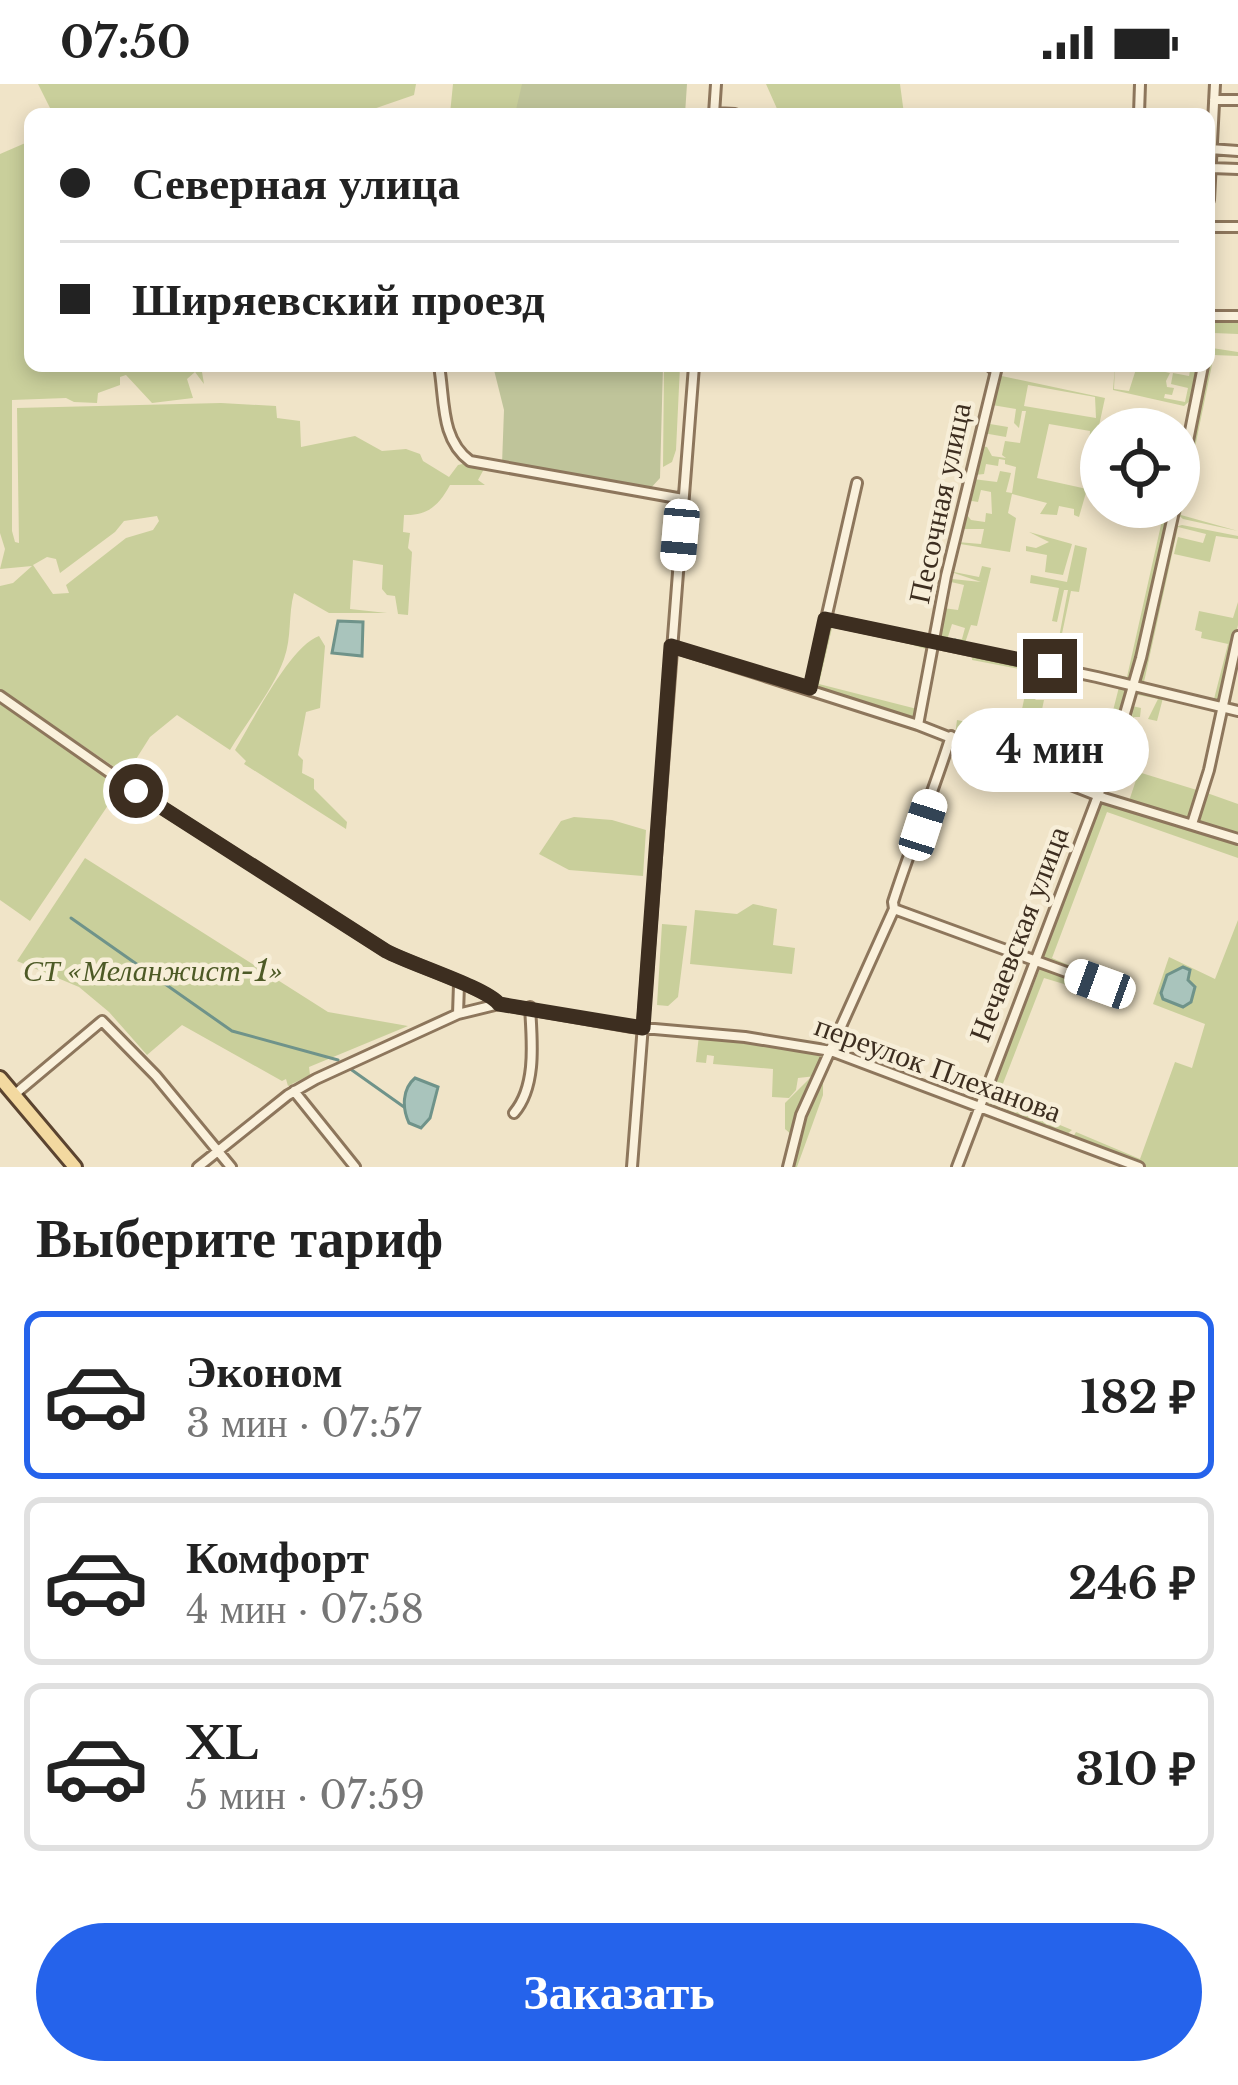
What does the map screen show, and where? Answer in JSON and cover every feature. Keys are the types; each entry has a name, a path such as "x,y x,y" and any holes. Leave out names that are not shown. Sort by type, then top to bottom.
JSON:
{"main road":[{"path":"0,1078 75,1167"}],"street":[{"path":"1214,108 1215,84"},
{"path":"1214,100 1238,100"},
{"path":"440,372 448,431 470,461 683,499"},
{"path":"632,1167 694,372"},
{"name":"Песочная улица","path":"918,725 995,372"},
{"path":"1195,408 1202,372"},
{"path":"810,688 857,483"},
{"name":"Нечаевская улица","path":"957,1167 1112,759 1170,528"},
{"path":"825,619 1238,711"},
{"path":"1192,824 1238,636"},
{"path":"671,646 810,688 951,736 1097,795 1238,839"},
{"path":"0,696 136,791 386,951 489,994 499,1004"},
{"path":"788,1167 801,1115 894,909 911,843 923,825 951,736"},
{"path":"894,909 1100,984"},
{"path":"458,1014 459,984"},
{"path":"198,1167 294,1091 458,1014 499,1004"},
{"name":"переулок Плеханова","path":"499,1004 831,1051 1139,1167"},
{"path":"514,1113 527,1094 530,1007"},
{"path":"14,1094 102,1021 156,1076 231,1167"},
{"path":"294,1091 356,1167"}],"green space":[{"path":"38,84 416,84 414,95 376,108 50,108"},
{"path":"453,84 678,84 677,108 451,108"},
{"path":"522,84 687,84 685,108 516,108"},
{"path":"766,84 900,84 903,108 777,108"},
{"path":"24,144 24,372 195,372 187,379 193,398 152,403 126,375 120,377 120,385 98,393 97,403 66,398 12,400 15,542 19,543 17,408 276,406 277,418 300,421 301,447 355,436 382,451 406,449 420,454 423,461 449,477 458,465 484,469 478,480 485,485 450,485 432,508 404,515 403,532 410,533 412,552 408,615 398,614 395,596 382,589 383,565 353,560 350,609 387,613 329,613 294,593 284,659 230,750 177,715 150,737 126,775 0,689 0,586 13,583 32,566 0,569 5,549 0,533 0,154","holes":["157,516 153,530 126,538 66,585 69,593 53,594 33,565 47,557 56,559 60,573 124,521"]},
{"path":"1238,318 1238,334 1215,333 1215,320"},
{"path":"1215,348 1238,352 1238,356 1215,355"},
{"path":"494,372 663,372 660,478 649,490 502,464 504,410"},
{"path":"664,372 680,372 676,450 672,462 663,467"},
{"path":"1114,372 1114,389 1129,391 1135,372 1165,372 1170,373 1167,387 1174,388 1164,398 1185,402 1188,388 1171,384 1173,373 1189,376 1197,372 1192,399 1184,406 1113,390"},
{"path":"1210,372 1200,423 1200,408"},
{"path":"997,375 1105,398 1103,408 1096,408 1095,397 1028,385 1024,406 1080,415 1080,429 1049,424 1037,478 1080,487 1079,517 1074,509 1059,506 1057,515 1040,514 1047,503 1012,494 1008,513 1016,518 1010,552 960,544 954,572 979,577 982,566 991,568 977,626 971,625 965,643 954,639 962,639 965,628 952,624 947,640 938,638 943,608 958,610 964,585 952,579 981,582 951,572 957,542 981,544 984,529 964,529 966,503 971,520 985,522 986,513 992,514 991,492 981,490 978,502 966,500 973,479 997,482 1000,471 1011,473 1006,492 1012,493 1016,467 1005,460 999,459 998,466 986,464 984,474 975,475 981,446 992,456 1006,458 1002,455 1005,441 1020,443 1026,411 1022,411 1019,428 1014,423 1016,409 992,405 990,424 1008,427 1006,437 983,433"},
{"path":"1160,528 1166,528 1130,681 1054,664 1068,590 1064,590 1057,622 1052,621 1059,588 1030,583 1031,575 1067,582 1075,545 1087,548 1079,592 1071,591 1056,662 1127,677"},
{"path":"1178,528 1144,682 1214,699 1228,644 1201,638 1202,632 1195,630 1199,611 1233,618 1238,602 1238,625 1222,698 1216,703 1140,681"},
{"path":"1182,528 1238,539 1216,536 1210,562 1174,554 1178,537 1203,543 1206,534"},
{"path":"1029,532 1072,544 1063,575 1045,572 1047,555 1026,551 1026,546 1036,548 1049,542"},
{"path":"830,621 860,627 833,624 819,684 917,709 929,650 870,632 929,647 931,650 917,717 814,685"},
{"path":"319,636 325,646 320,708 306,712 298,755 303,760 302,773 314,779 314,789 347,822 346,829 244,764 235,750 284,669"},
{"path":"973,652 1041,666 1039,673 1033,672 1035,686 1028,688 1041,693 1035,700 1044,700 1036,738 1102,754 1119,687 1049,675 1051,668 1128,688 1108,754 1098,759 1060,756 1053,771 955,735 957,720 1017,733 1030,671 972,660"},
{"path":"1135,689 1220,709 1201,791 1189,818 1129,801 1136,780 1117,774 1134,708 1114,773 1113,766 1132,706 1141,708 1140,717 1134,717 1122,767 1200,791 1216,711 1163,698 1157,721 1148,719 1158,699 1134,694"},
{"path":"0,704 121,786 30,921 0,900"},
{"path":"1224,723 1207,793 1238,804 1238,836 1201,824 1197,817"},
{"path":"1107,803 1238,844 1238,858 1107,812 1052,958 1092,975 1081,975 1041,957 1099,805"},
{"path":"574,817 612,820 646,830 643,876 569,870 539,854 561,821"},
{"name":"СТ «Меланжист-1»","path":"85,858 328,1012 408,1026 309,1067 310,1075 288,1086 286,1079 282,1081 182,1025 147,1055 79,987 17,961"},
{"path":"753,904 777,909 773,945 795,948 792,974 690,964 695,910 737,914"},
{"path":"1238,920 1238,1167 1142,1167 1126,1156 1072,1139 1076,1132 1140,1159 1175,1062 1192,1068 1205,1024 1153,1004 1169,957 1215,979"},
{"path":"662,924 687,926 678,997 668,1006 657,1005"},
{"path":"1041,966 1088,984 1087,991 1044,978 997,1099 1072,1130 1066,1135 990,1107 987,1101"},
{"path":"699,1035 826,1053 816,1076 798,1078 789,1098 772,1097 773,1069 713,1064 714,1056 707,1055 706,1063 696,1062"},
{"path":"810,1078 823,1080 823,1095 797,1167 791,1167 792,1135 785,1129 785,1103"}],"water":[{"path":"338,621 363,622 362,656 332,653"},
{"path":"1183,967 1190,970 1188,980 1195,987 1191,1002 1183,1007 1163,999 1161,993 1167,975"},
{"path":"415,1078 438,1087 430,1118 421,1128 409,1123 404,1105"}],"waterway":[{"path":"917,634 931,635"},
{"path":"955,640 964,643"},
{"path":"970,644 1001,651"},
{"path":"1005,652 1046,661"},
{"path":"71,918 232,1031 338,1060"},
{"path":"349,1068 404,1107"}],"route":[{"path":"136,791 386,951 424,970 489,994 499,1004 643,1028 671,646 810,688 825,619 1050,666"}]}
